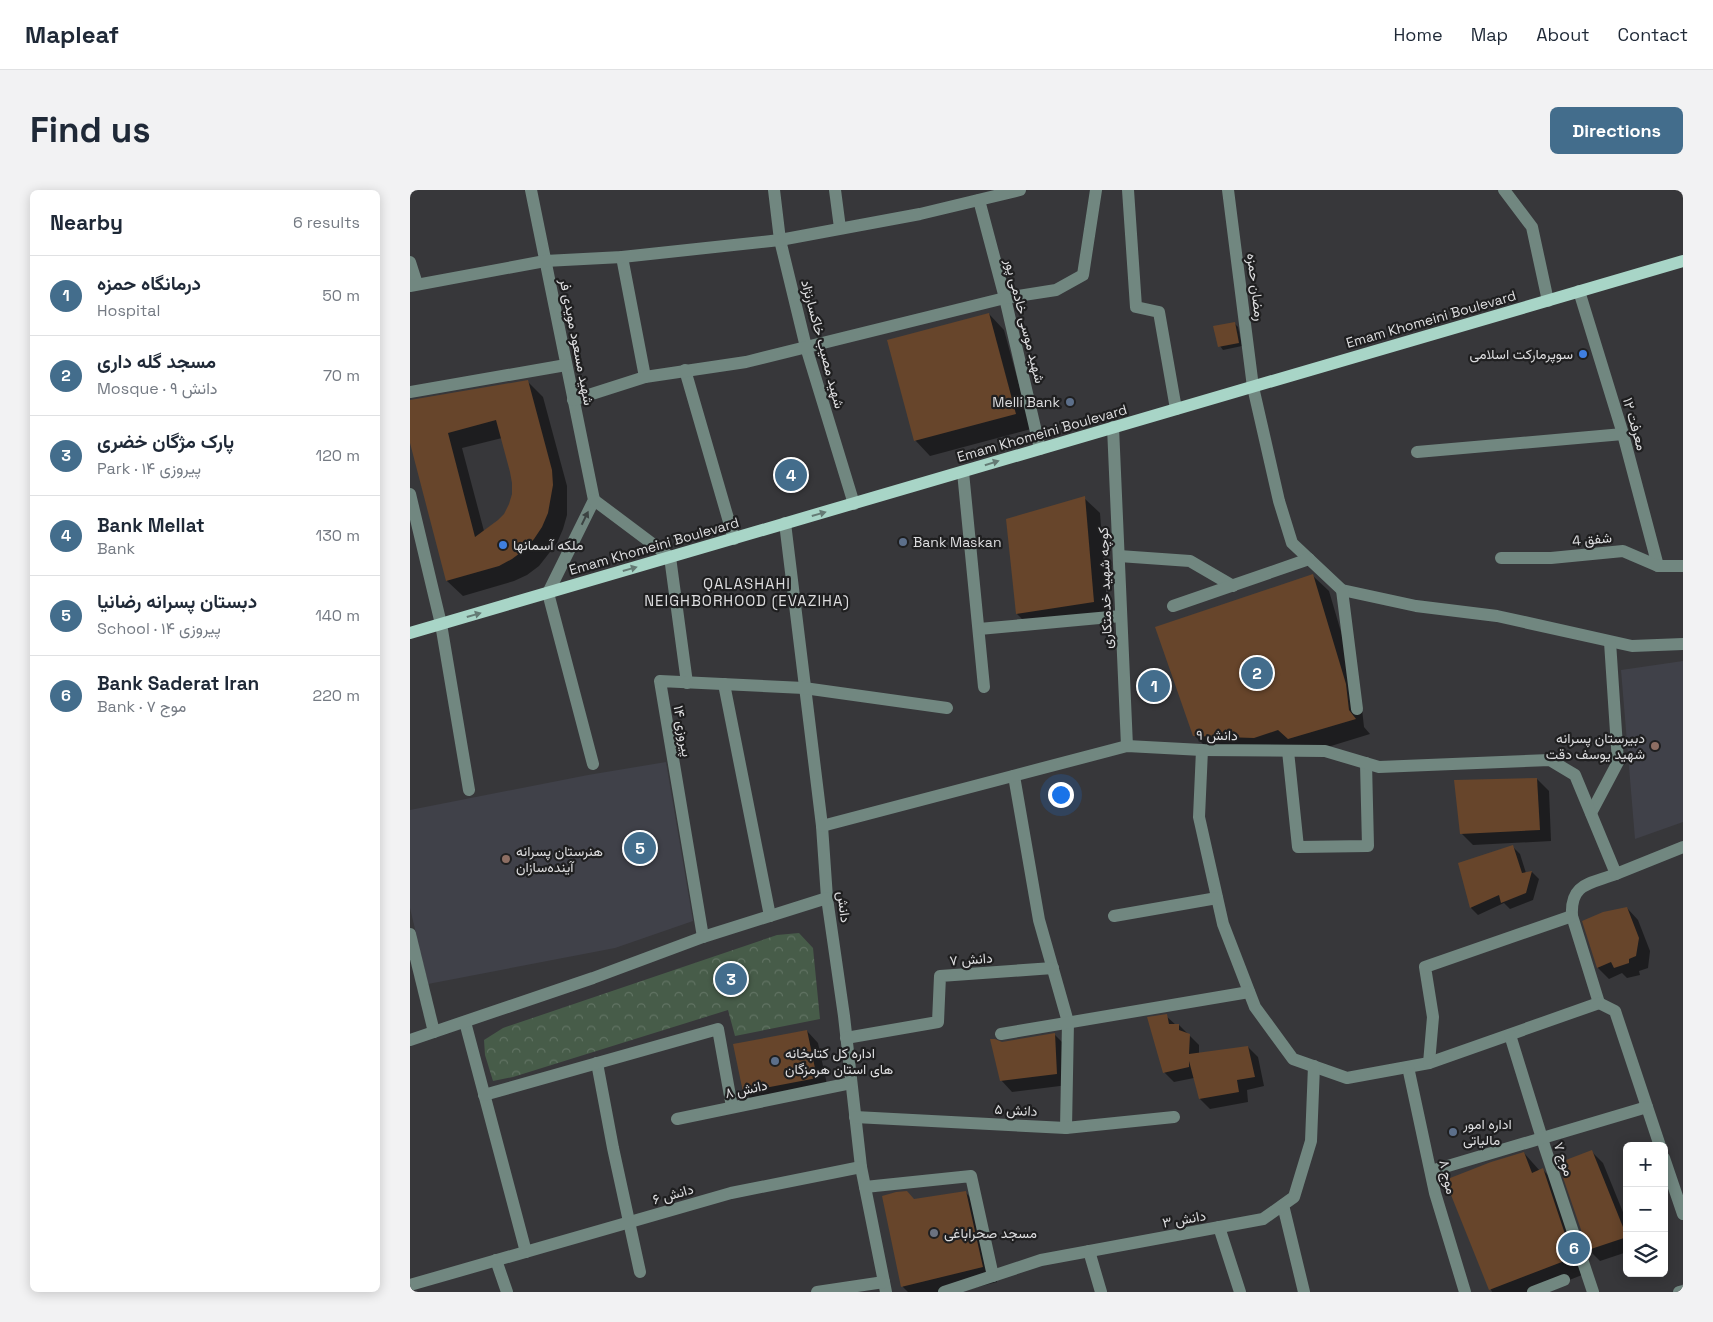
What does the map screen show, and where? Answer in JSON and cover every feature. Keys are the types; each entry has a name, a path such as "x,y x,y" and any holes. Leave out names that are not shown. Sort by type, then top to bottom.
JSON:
{"main road":[{"name":"Emam Khomeini Boulevard","path":"410,633 1683,261"}],"street":[{"name":"شهید مسعود مویدی فر","path":"531,190 594,500"},
{"name":"شهید مصیب خاکسارنژاد","path":"774,190 780,240 806,347 854,504"},
{"path":"835,190 840,228"},
{"path":"410,262 414,285 545,261 622,257 780,240 920,214 1020,190"},
{"path":"573,400 645,377 746,362 1005,298 1056,290 1083,275 1096,190"},
{"path":"1128,190 1136,308 1160,312 1176,409"},
{"name":"رمضان حمزه","path":"1228,190 1253,387 1279,501 1292,544 1342,590"},
{"path":"1504,190 1532,227 1548,300"},
{"name":"شهید موسی خادمی پور","path":"978,200 1005,298 1040,449"},
{"path":"622,257 645,377"},
{"name":"معرفت ۱۲","path":"1579,292 1623,434 1658,566"},
{"path":"410,392 566,365"},
{"path":"685,370 734,539"},
{"name":"کوچه شهید خدمتکاری","path":"1113,427 1127,746"},
{"path":"1416,452 1623,434"},
{"path":"963,472 984,687"},
{"path":"410,494 441,624 469,790"},
{"path":"593,764 548,593 594,500 670,557 687,682 804,688 947,708"},
{"name":"دانش","path":"786,523 804,688 822,826 827,898 861,1167 885,1287"},
{"name":"شفق 4","path":"1501,558 1551,558 1623,551 1658,566 1683,566"},
{"path":"1119,556 1190,561 1233,586"},
{"path":"1173,606 1309,559"},
{"path":"1357,709 1342,590 1416,606 1497,616 1632,646 1683,644"},
{"path":"978,629 1121,616"},
{"path":"1591,812 1618,762 1610,642"},
{"name":"پیروزی ۱۴","path":"687,682 660,682 703,937"},
{"path":"724,684 770,916"},
{"name":"دانش ۹","path":"822,826 1127,746 1202,750 1325,751 1379,767 1550,760 1575,775 1616,874"},
{"path":"1202,750 1199,817 1223,924 1255,1007 1293,1059 1347,1078 1408,1067 1429,1063 1599,1003"},
{"path":"1288,751 1298,847 1368,846 1366,763"},
{"path":"1014,776 1039,920 1068,1022 1066,1128"},
{"path":"1659,1142 1615,1011 1599,1003 1572,916 1571,902 1577,890 1683,847"},
{"path":"410,1040 593,978 703,937 827,898"},
{"path":"1114,916 1217,898"},
{"path":"1429,1063 1433,1016 1425,967 1572,916"},
{"path":"410,934 434,1032"},
{"name":"دانش ۷","path":"846,1038 938,1022 940,976 1054,968"},
{"path":"1001,1034 1249,992"},
{"path":"465,1022 526,1252"},
{"path":"484,1096 718,1029 732,1107"},
{"name":"موج ۷","path":"1510,1035 1592,1292"},
{"path":"597,1064 628,1223 640,1272"},
{"name":"دانش ۳","path":"949,1291 1041,1260 1263,1219 1294,1197 1311,1141 1314,1066"},
{"name":"موج ۸","path":"1408,1067 1436,1193 1465,1292"},
{"name":"دانش ۸","path":"677,1119 851,1083"},
{"path":"1431,1171 1647,1107"},
{"name":"دانش ۵","path":"855,1117 1066,1128 1174,1117"},
{"name":"دانش ۶","path":"410,1285 731,1194 861,1167"},
{"path":"1668,1170 1683,1214"},
{"path":"865,1187 971,1176 992,1276"},
{"path":"1282,1205 1304,1292"},
{"path":"1219,1227 1240,1292"},
{"path":"1089,1251 1101,1292"},
{"path":"496,1260 507,1292"},
{"path":"1533,1292 1564,1280"},
{"path":"817,1292 885,1287"},
{"path":"1679,1292 1683,1290"}],"shaded area":[{"name":"دبیرستان پسرانه شهید یوسف دقت","path":"1683,661 1683,822 1635,839 1621,670"},
{"name":"هنرستان پسرانه آینده‌سازان","path":"666,762 693,921 615,948 428,984 410,908 410,810 588,775"}],"green space":[{"path":"799,933 813,948 820,1019 735,1036 728,1010 513,1077 493,1081 485,1055 484,1040 503,1028 777,935"}],"building":[{"path":"989,313 1016,414 914,441 887,340"},
{"path":"1235,322 1239,343 1218,347 1213,326"},
{"path":"528,380 552,470 553,485 548,513 542,527 524,550 512,559 499,566 446,581 410,443 410,400","holes":["496,420 510,472 512,494 504,514 475,537 448,433"]},
{"path":"1085,496 1094,602 1016,614 1006,519"},
{"path":"1313,574 1346,684 1349,710 1356,719 1288,739 1278,730 1254,738 1193,736 1155,627"},
{"path":"1537,778 1540,830 1460,834 1454,780"},
{"path":"1513,845 1522,873 1532,871 1526,893 1501,903 1499,895 1470,908 1458,863"},
{"path":"1627,907 1639,938 1636,956 1629,959 1629,963 1614,968 1611,962 1597,968 1582,921 1603,912"},
{"path":"1167,1014 1169,1024 1179,1024 1179,1030 1190,1034 1189,1054 1248,1046 1255,1077 1237,1080 1239,1092 1199,1099 1189,1061 1189,1067 1163,1073 1147,1017"},
{"name":"اداره کل کتابخانه های استان هرمزگان","path":"807,1030 817,1078 743,1092 733,1044"},
{"path":"1055,1033 1057,1074 1000,1081 990,1039 1002,1042"},
{"path":"1592,1150 1623,1227 1623,1238 1588,1250 1558,1163"},
{"path":"1524,1152 1532,1173 1543,1168 1572,1255 1566,1257 1567,1260 1489,1290 1445,1180 1491,1162"},
{"name":"مسجد صحراباغی","path":"907,1191 914,1199 966,1191 983,1267 901,1287 882,1196"}],"place":[{"name":"سوپرمارکت اسلامی","path":"1583,354"},
{"name":"Melli Bank","path":"1070,402"},
{"name":"Bank Mellat","path":"791,475"},
{"name":"Bank Maskan","path":"903,542"},
{"name":"ملکه آسمانها","path":"503,545"},
{"name":"مسجد گله داری","path":"1257,673"},
{"name":"درمانگاه حمزه","path":"1154,686"},
{"name":"دبیرستان پسرانه شهید یوسف دقت","path":"1655,746"},
{"name":"دبستان پسرانه رضانیا","path":"640,848"},
{"name":"هنرستان پسرانه آینده‌سازان","path":"506,859"},
{"name":"پارک مژگان خضری","path":"731,979"},
{"name":"اداره کل کتابخانه های استان هرمزگان","path":"775,1061"},
{"name":"اداره امور مالیاتی","path":"1453,1132"},
{"name":"مسجد صحراباغی","path":"934,1233"},
{"name":"Bank Saderat Iran","path":"1574,1248"}],"district":[{"name":"QALASHAHI NEIGHBORHOOD (EVAZIHA)","path":"747,592"}]}
